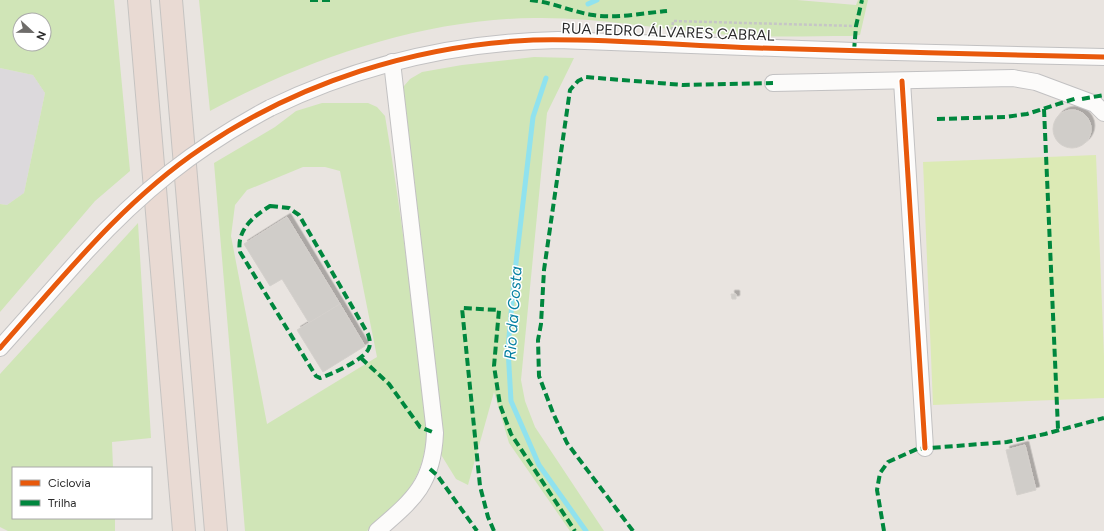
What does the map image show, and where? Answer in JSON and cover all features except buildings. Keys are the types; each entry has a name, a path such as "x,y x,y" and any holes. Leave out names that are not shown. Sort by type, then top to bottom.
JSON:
{"highway":[{"path":"139,0 184,531"},
{"path":"171,0 216,531"}],"street":[{"name":"RUA PEDRO ÁLVARES CABRAL","path":"0,348 122,213 169,172 214,140 270,108 348,75 392,62 455,48 524,41 558,40 854,51 1104,57"},
{"path":"377,531 408,504 423,485 433,459 435,434 392,62"},
{"path":"773,83 1013,78 1036,82 1095,104 1104,113"},
{"path":"902,81 925,448"}],"path":[{"path":"670,44 673,21 856,26"}],"shaded area":[{"path":"0,68 33,75 45,93 24,193 7,205 0,204"}],"green space":[{"path":"0,0 114,0 130,171 95,201 0,312 0,204 7,205 24,193 45,93 33,75 0,68"},
{"path":"199,0 797,0 856,5 858,0 868,0 860,35 850,36 735,35 695,32 603,21 557,18 492,20 450,26 408,34 367,45 326,59 247,92 210,111"},
{"path":"534,57 574,58 547,113 521,380 525,401 535,427 604,531 570,531 509,443 494,392 468,485 456,479 440,453 429,309 400,95 404,86 410,79 422,72 462,65"},
{"path":"322,103 368,103 377,107 385,116 425,392 427,427 423,458 414,480 393,508 367,531 245,531 214,163 275,127 296,111","holes":["303,167 325,167 340,171 377,357 267,424 231,236 235,205 247,190"]},
{"path":"1096,155 1104,356 1104,398 933,405 923,162"},
{"path":"138,223 151,438 112,442 113,467 12,467 12,519 115,519 115,531 8,531 0,527 0,374"}],"waterway":[{"name":"Rio da Costa","path":"588,4 597,0"},
{"name":"Rio da Costa","path":"546,78 533,117 514,280 508,349 511,401 539,465 586,531"}],"marked path":[{"path":"310,0 334,0"},
{"path":"530,0 585,14 602,16 621,16 667,11"},
{"path":"854,51 856,26 862,0"},
{"path":"633,531 567,443 553,413 539,376 538,340 541,324 544,270 570,90 578,81 586,77 683,85 773,83"},
{"path":"1082,99 1104,95"},
{"path":"937,119 1005,117 1027,114 1077,98"},
{"path":"1044,109 1058,429"},
{"path":"270,206 289,208 299,215 369,336 370,346 364,354 346,367 320,378 316,376 240,252 239,244 244,230 252,219 270,206"},
{"path":"494,531 488,517 480,486 462,308 499,310 494,366 500,405 511,434 575,531"},
{"path":"361,358 389,384 420,427 435,433"},
{"path":"884,531 877,490 880,473 888,462 917,449 1007,442 1045,434 1104,418"},
{"path":"430,469 437,475 477,531"}],"cycle path":[{"path":"0,348 71,267 120,216 173,169 202,148 239,125 278,104 319,86 360,71 402,59 489,43 533,40 617,41 730,47 1104,57"},
{"path":"902,81 925,448"}]}
